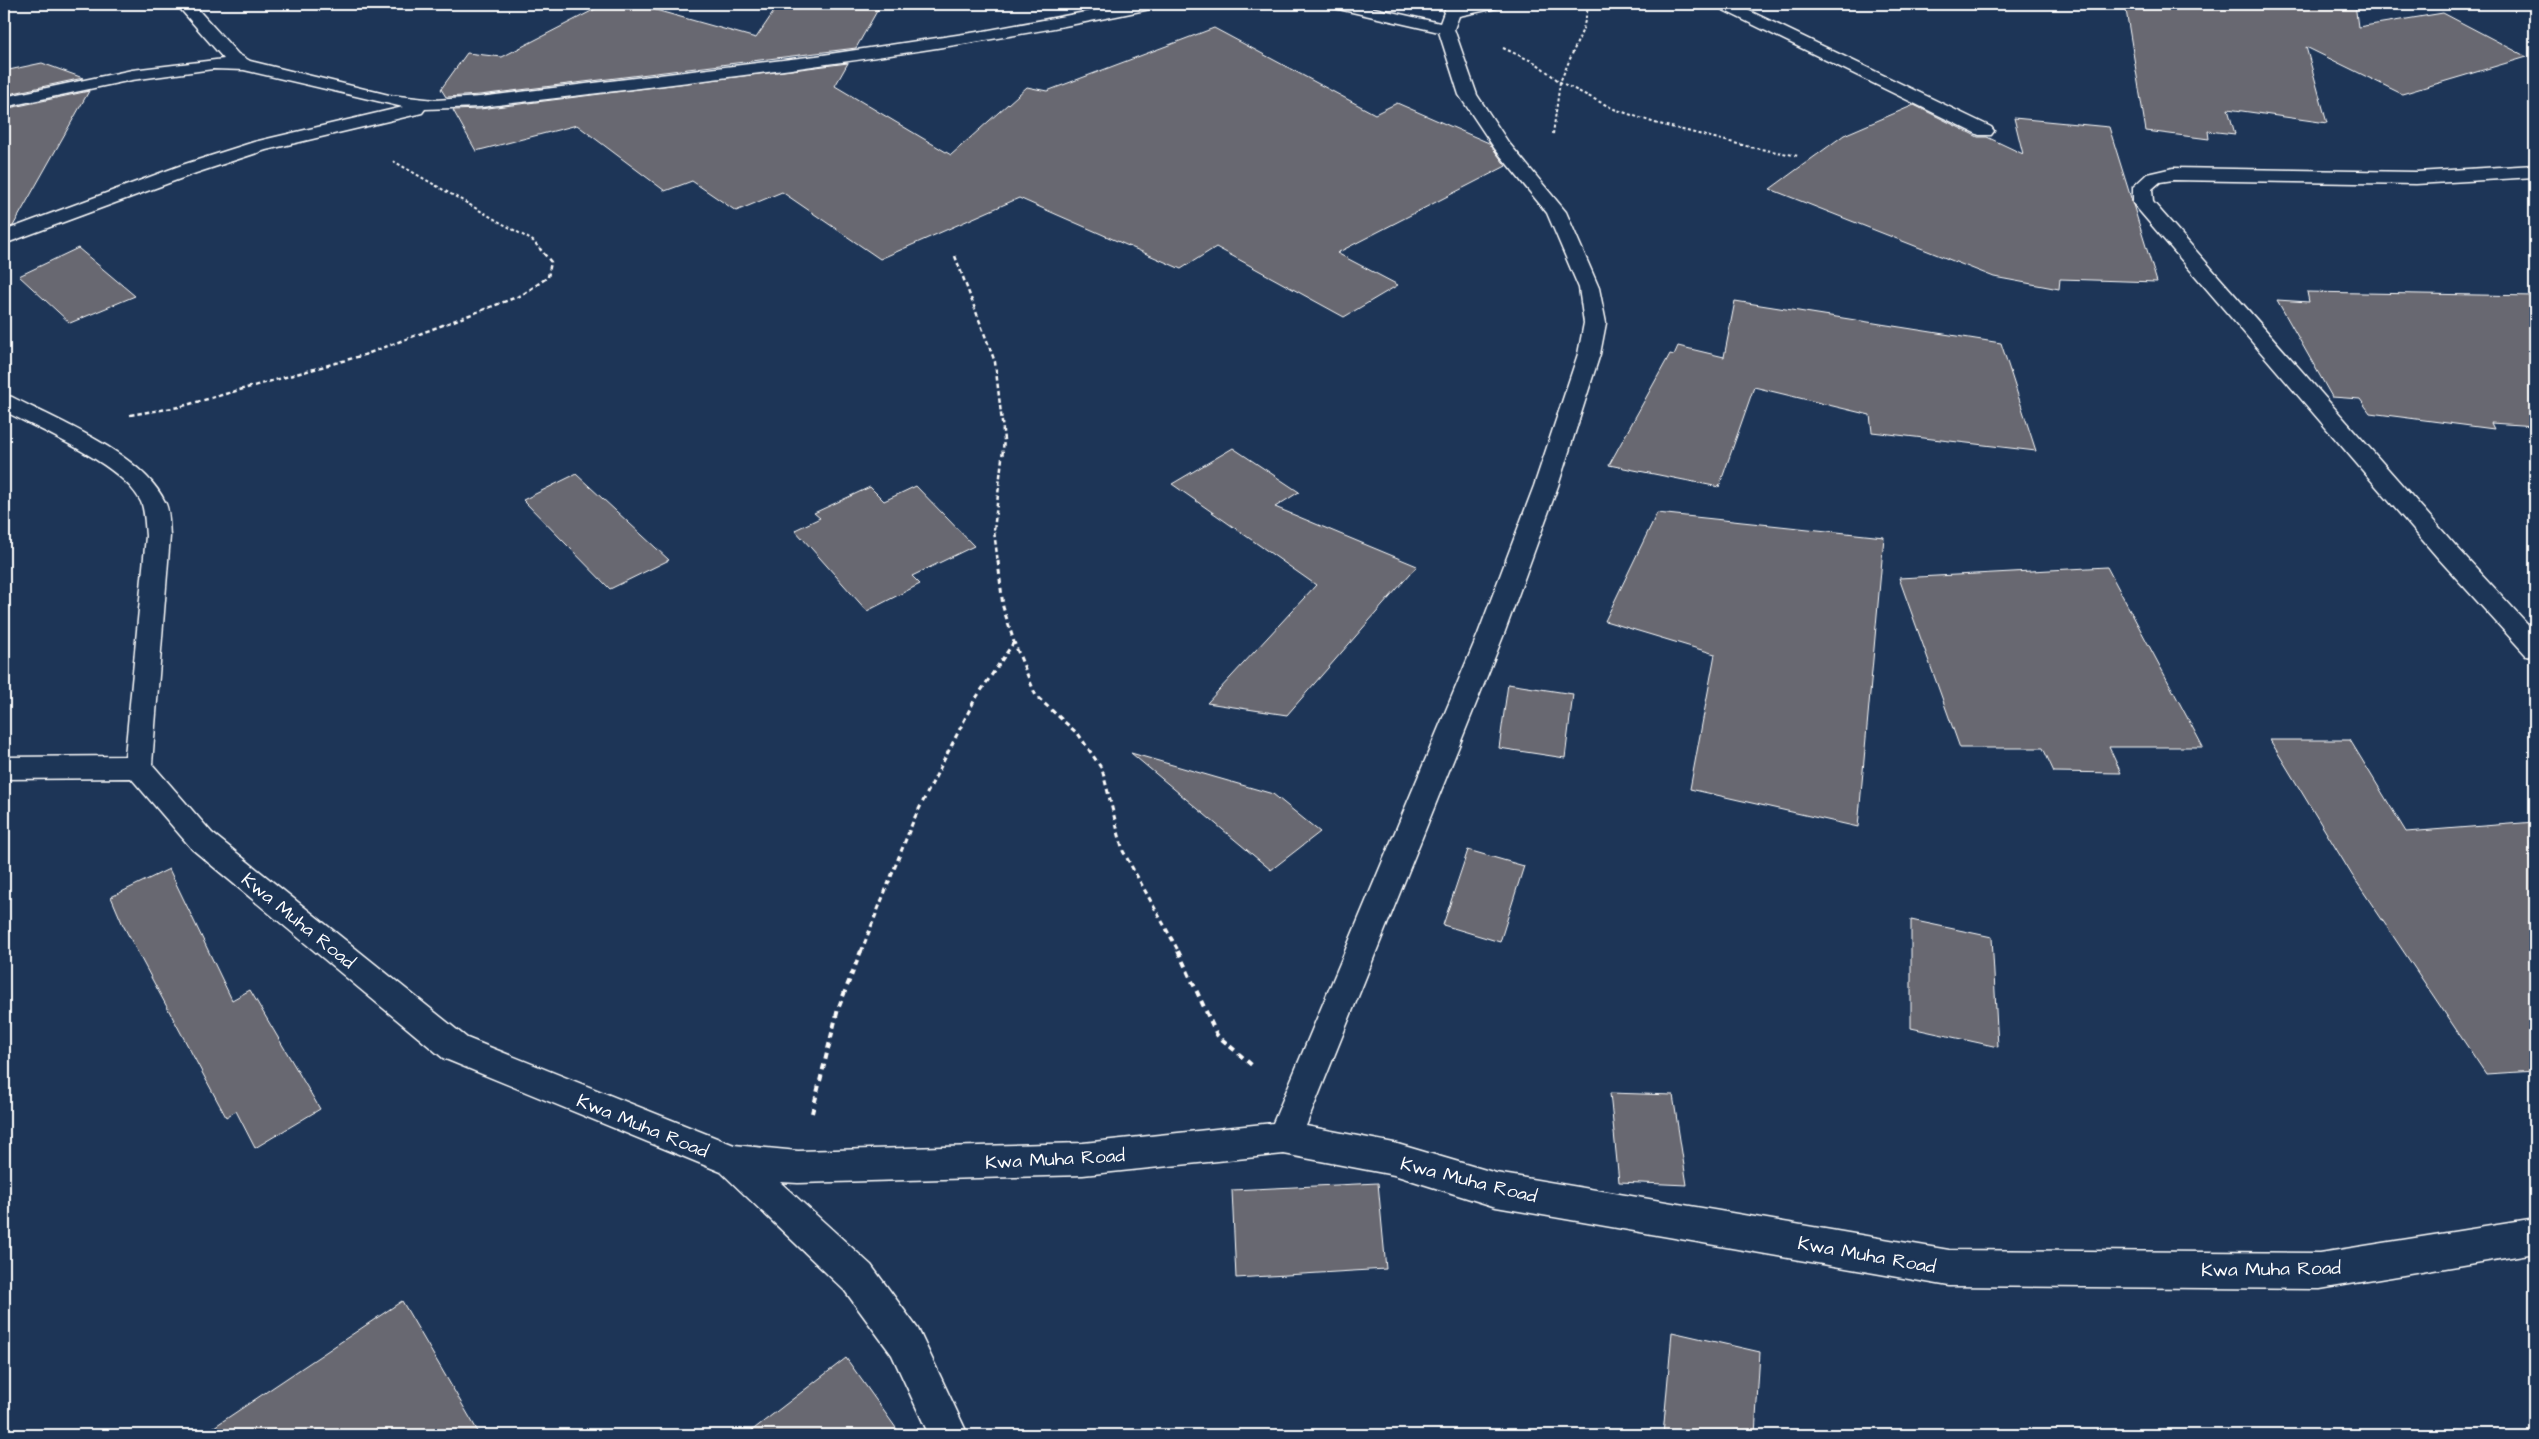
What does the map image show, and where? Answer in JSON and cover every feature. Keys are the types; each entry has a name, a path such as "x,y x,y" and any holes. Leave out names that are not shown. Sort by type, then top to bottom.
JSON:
{"street":[{"path":"184,4 232,58 244,65"},
{"path":"4,238 189,169 260,146 330,128 435,105 480,102 919,48 1096,16 1150,4"},
{"path":"1336,4 1451,15 1495,4"},
{"path":"1724,4 1985,131"},
{"path":"1284,1138 1491,634 1546,486 1589,354 1595,322 1589,288 1556,212 1501,145 1468,95 1451,15"},
{"path":"4,102 178,68 213,64 244,65 390,100 435,105"},
{"path":"2535,171 2416,178 2173,174 2154,178 2142,187 2143,204 2335,426 2535,648"},
{"path":"4,402 110,458 140,481 154,503 158,536 138,768 4,768"},
{"name":"Kwa Muha Road","path":"138,768 202,841 455,1048 733,1161 798,1166 1083,1159 1284,1138 1394,1159 1496,1190 1949,1268 2320,1271 2535,1236"},
{"path":"733,1161 858,1278 905,1342 949,1435"}],"path":[{"path":"1556,212 1553,138 1560,82 1583,29 1589,4"},
{"path":"1560,82 1614,109 1655,123 1750,147 1800,156"},
{"path":"51,428 179,407 364,355 522,295 548,277 551,262 533,242 442,188 330,128"},
{"path":"955,256 996,362 1004,440 994,532 1002,607 1014,642 1036,696 1079,735 1102,769 1123,851 1169,931 1217,1035 1298,1105"},
{"path":"798,1166 838,1009 914,819 974,700 1014,642"}],"building":[{"path":"605,4 634,4 756,38 779,4 881,4 856,48 480,95 446,97 441,89 467,53 502,57"},
{"path":"2125,4 2355,4 2358,27 2443,13 2527,57 2402,94 2306,47 2327,123 2228,109 2235,134 2208,131 2209,139 2146,131"},
{"path":"1214,28 1375,114 1397,103 1489,143 1506,166 1337,253 1398,285 1344,317 1216,247 1181,269 1019,198 880,259 782,192 736,211 692,181 665,191 577,125 476,151 453,110 480,109 848,63 835,86 951,155 1027,87 1047,91"},
{"path":"42,63 83,78 4,95 4,71"},
{"path":"89,91 13,226 4,229 4,109"},
{"path":"1914,105 1978,137 1987,137 2023,154 2014,118 2109,127 2157,282 2060,279 2059,289 1994,277 1770,189 1844,135"},
{"path":"78,248 135,296 70,323 19,276"},
{"path":"2307,292 2535,296 2535,426 2491,423 2494,429 2370,413 2360,399 2332,397 2277,300 2309,302"},
{"path":"1735,301 2001,343 2036,451 1872,432 1870,415 1754,387 1719,487 1609,465 1670,354 1674,355 1678,346 1724,357"},
{"path":"1233,448 1299,492 1275,507 1417,566 1287,715 1207,703 1316,585 1172,484"},
{"path":"576,474 669,560 610,589 523,500"},
{"path":"916,486 974,546 912,576 920,584 867,611 795,530 820,518 814,513 870,487 884,501"},
{"path":"1657,513 1884,537 1858,827 1690,789 1715,654 1605,621"},
{"path":"2107,567 2203,747 2109,747 2121,773 2054,772 2043,748 1960,748 1899,578"},
{"path":"1508,684 1573,694 1565,758 1499,748"},
{"path":"2270,740 2350,740 2406,832 2535,822 2535,1071 2486,1074 2352,875"},
{"path":"1131,753 1273,794 1320,832 1271,870"},
{"path":"1468,850 1524,866 1500,942 1443,925"},
{"path":"169,869 232,1000 250,990 320,1109 255,1148 236,1111 226,1117 123,925 111,897"},
{"path":"1911,920 1992,937 1998,1047 1911,1028"},
{"path":"1610,1093 1673,1095 1687,1185 1619,1182"},
{"path":"1378,1183 1386,1269 1236,1278 1232,1190"},
{"path":"402,1301 480,1435 202,1435"},
{"path":"1672,1332 1760,1352 1755,1435 1663,1435"},
{"path":"846,1358 901,1435 746,1435"}]}
